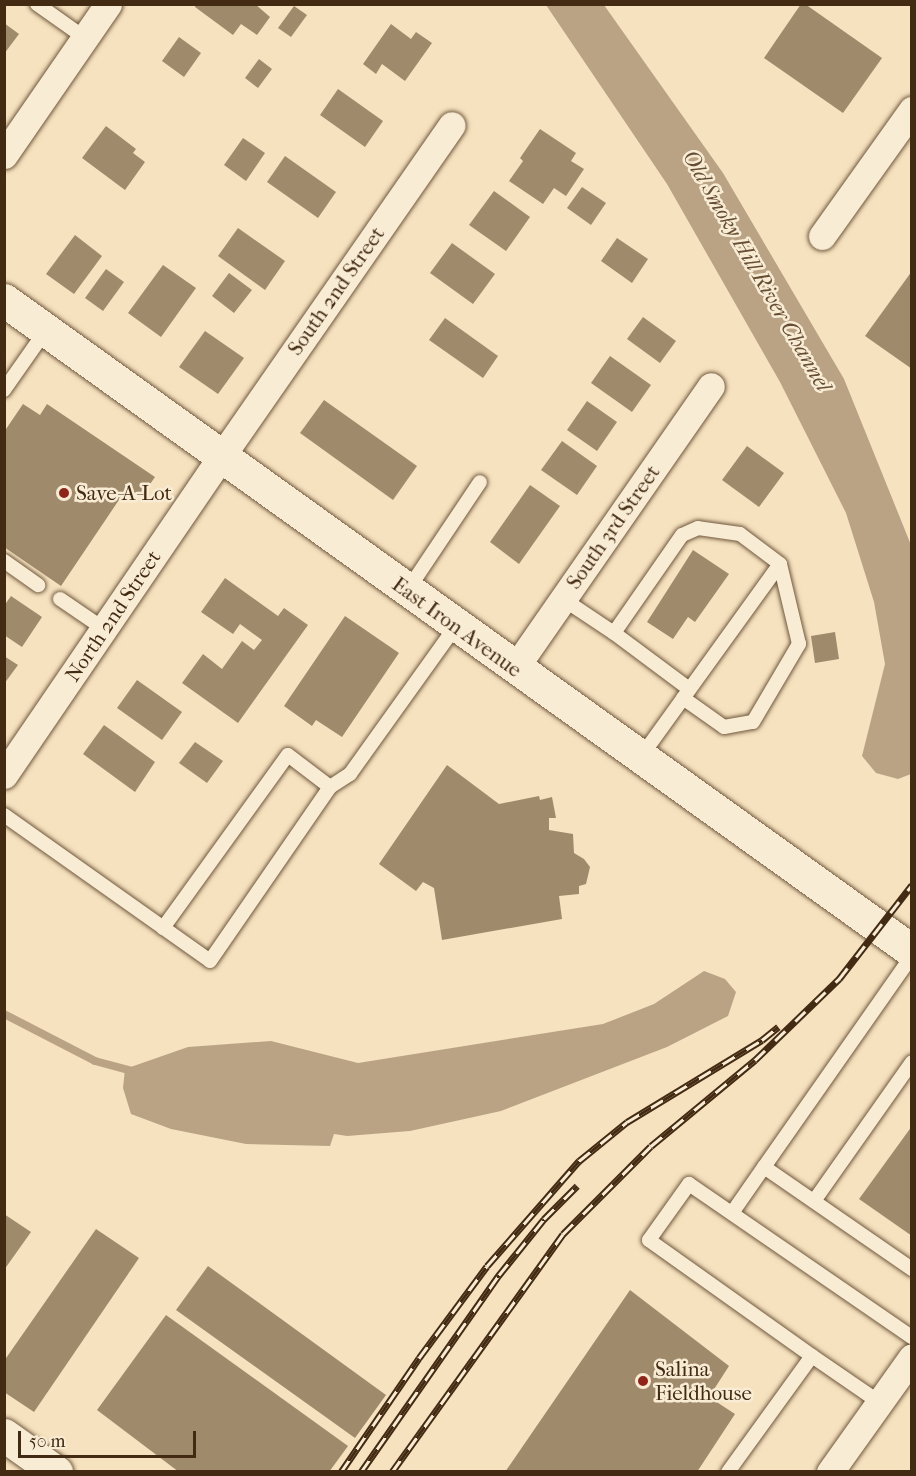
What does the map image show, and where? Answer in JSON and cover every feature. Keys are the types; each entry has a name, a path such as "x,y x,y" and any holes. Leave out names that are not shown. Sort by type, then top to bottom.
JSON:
{"street":[{"path":"4,155 108,4"},
{"path":"822,236 912,110"},
{"name":"South 2nd Street","path":"221,457 452,125"},
{"name":"East Iron Avenue","path":"4,300 640,758 910,947"},
{"name":"South 3rd Street","path":"515,668 711,386"},
{"name":"North 2nd Street","path":"4,775 221,457"},
{"path":"830,1472 912,1357"},
{"path":"4,1435 56,1472"}],"lane":[{"path":"37,4 85,38"},
{"path":"4,390 46,330"},
{"path":"407,591 480,482"},
{"path":"563,599 614,633 724,727 753,722 799,644 780,564 740,534 698,528 682,535 614,633"},
{"path":"4,561 38,585"},
{"path":"640,758 780,564"},
{"path":"60,599 104,629"},
{"path":"4,816 210,961 330,787 350,774 456,626"},
{"path":"163,928 288,756 330,787"},
{"path":"732,1213 910,947"},
{"path":"814,1201 912,1062"},
{"path":"764,1167 912,1269"},
{"path":"879,1402 649,1240 689,1184 912,1337"},
{"path":"728,1472 812,1356"}],"water":[{"path":"546,5 604,5 723,173 844,379 911,545 911,774 898,779 876,773 862,756 885,664 874,602 846,513 780,382 667,184"},
{"path":"704,971 725,979 736,992 728,1016 667,1047 501,1111 410,1131 347,1136 334,1134 330,1146 246,1144 171,1129 131,1114 123,1088 125,1069 188,1047 271,1041 358,1063 603,1024 654,1004"}],"building":[{"path":"196,4 255,4 270,17 257,35 241,24 233,35 195,7"},
{"path":"801,4 805,4 882,58 843,113 764,58"},
{"path":"294,6 307,15 291,37 278,28"},
{"path":"4,23 19,34 4,54"},
{"path":"391,24 411,39 416,32 432,43 405,81 382,64 376,74 363,64"},
{"path":"179,37 201,53 184,77 162,61"},
{"path":"259,59 272,69 258,88 245,78"},
{"path":"338,89 383,121 365,147 320,115"},
{"path":"106,126 136,149 133,153 145,162 125,190 82,158"},
{"path":"540,129 576,153 571,161 584,169 566,196 554,188 543,204 509,181 523,161 520,158"},
{"path":"243,138 265,153 246,181 224,165"},
{"path":"285,156 336,192 318,218 267,182"},
{"path":"582,187 606,203 591,225 567,208"},
{"path":"494,191 530,217 506,251 469,225"},
{"path":"238,228 285,261 265,290 218,256"},
{"path":"75,235 102,256 74,294 46,274"},
{"path":"617,238 648,259 632,283 601,261"},
{"path":"452,243 495,274 473,304 430,273"},
{"path":"163,265 196,288 161,337 128,313"},
{"path":"106,269 124,282 103,311 85,298"},
{"path":"912,271 912,369 865,336"},
{"path":"229,273 252,290 234,313 212,296"},
{"path":"643,317 676,341 660,363 627,339"},
{"path":"445,318 498,356 483,378 429,340"},
{"path":"205,331 244,358 218,394 179,367"},
{"path":"610,356 651,385 632,412 591,383"},
{"path":"324,400 417,466 393,500 300,433"},
{"path":"587,401 617,422 597,451 567,430"},
{"name":"Save-A-Lot","path":"23,404 40,415 47,404 155,477 141,497 127,488 61,586 4,547 4,432"},
{"path":"562,441 597,466 577,495 541,470"},
{"path":"747,446 784,473 759,507 722,480"},
{"path":"530,485 560,506 519,564 490,542"},
{"path":"693,550 729,574 695,622 688,617 673,639 647,622"},
{"path":"225,578 278,616 284,608 308,625 238,723 182,683 203,654 222,669 242,641 254,650 262,640 240,624 233,634 201,612"},
{"path":"11,596 42,617 22,647 4,635 4,606"},
{"path":"345,616 399,653 342,737 316,720 312,726 284,706"},
{"path":"835,632 839,659 815,663 811,636"},
{"path":"4,656 18,665 4,684"},
{"path":"137,680 182,712 162,740 117,708"},
{"path":"104,725 155,762 135,792 83,754"},
{"path":"195,742 223,761 207,783 179,763"},
{"path":"447,765 499,804 539,796 540,800 552,797 556,818 549,818 549,830 573,834 574,853 584,859 590,867 586,884 579,886 579,894 559,896 562,919 442,940 434,888 423,882 416,891 379,864"},
{"path":"912,1126 912,1236 859,1199"},
{"path":"4,1214 31,1232 4,1270"},
{"path":"96,1229 139,1258 34,1412 4,1392 4,1361"},
{"path":"208,1266 386,1395 355,1438 176,1310"},
{"name":"Salina Fieldhouse","path":"630,1290 729,1366 709,1397 735,1414 697,1472 505,1472"},
{"path":"166,1315 348,1446 329,1472 179,1472 97,1410"}],"waterway":[{"name":"Old Smoky Hill River Channel","path":"4,1014 95,1061 133,1071"}],"railway":[{"path":"392,1472 563,1234 651,1146 755,1060 839,979 912,885"},
{"path":"341,1472 419,1358 487,1266 579,1161 627,1122 762,1040 778,1027"},
{"path":"361,1472 499,1275 544,1219 577,1186"}],"place":[{"name":"Save-A-Lot","path":"64,493"},
{"name":"Salina Fieldhouse","path":"643,1381"}]}
